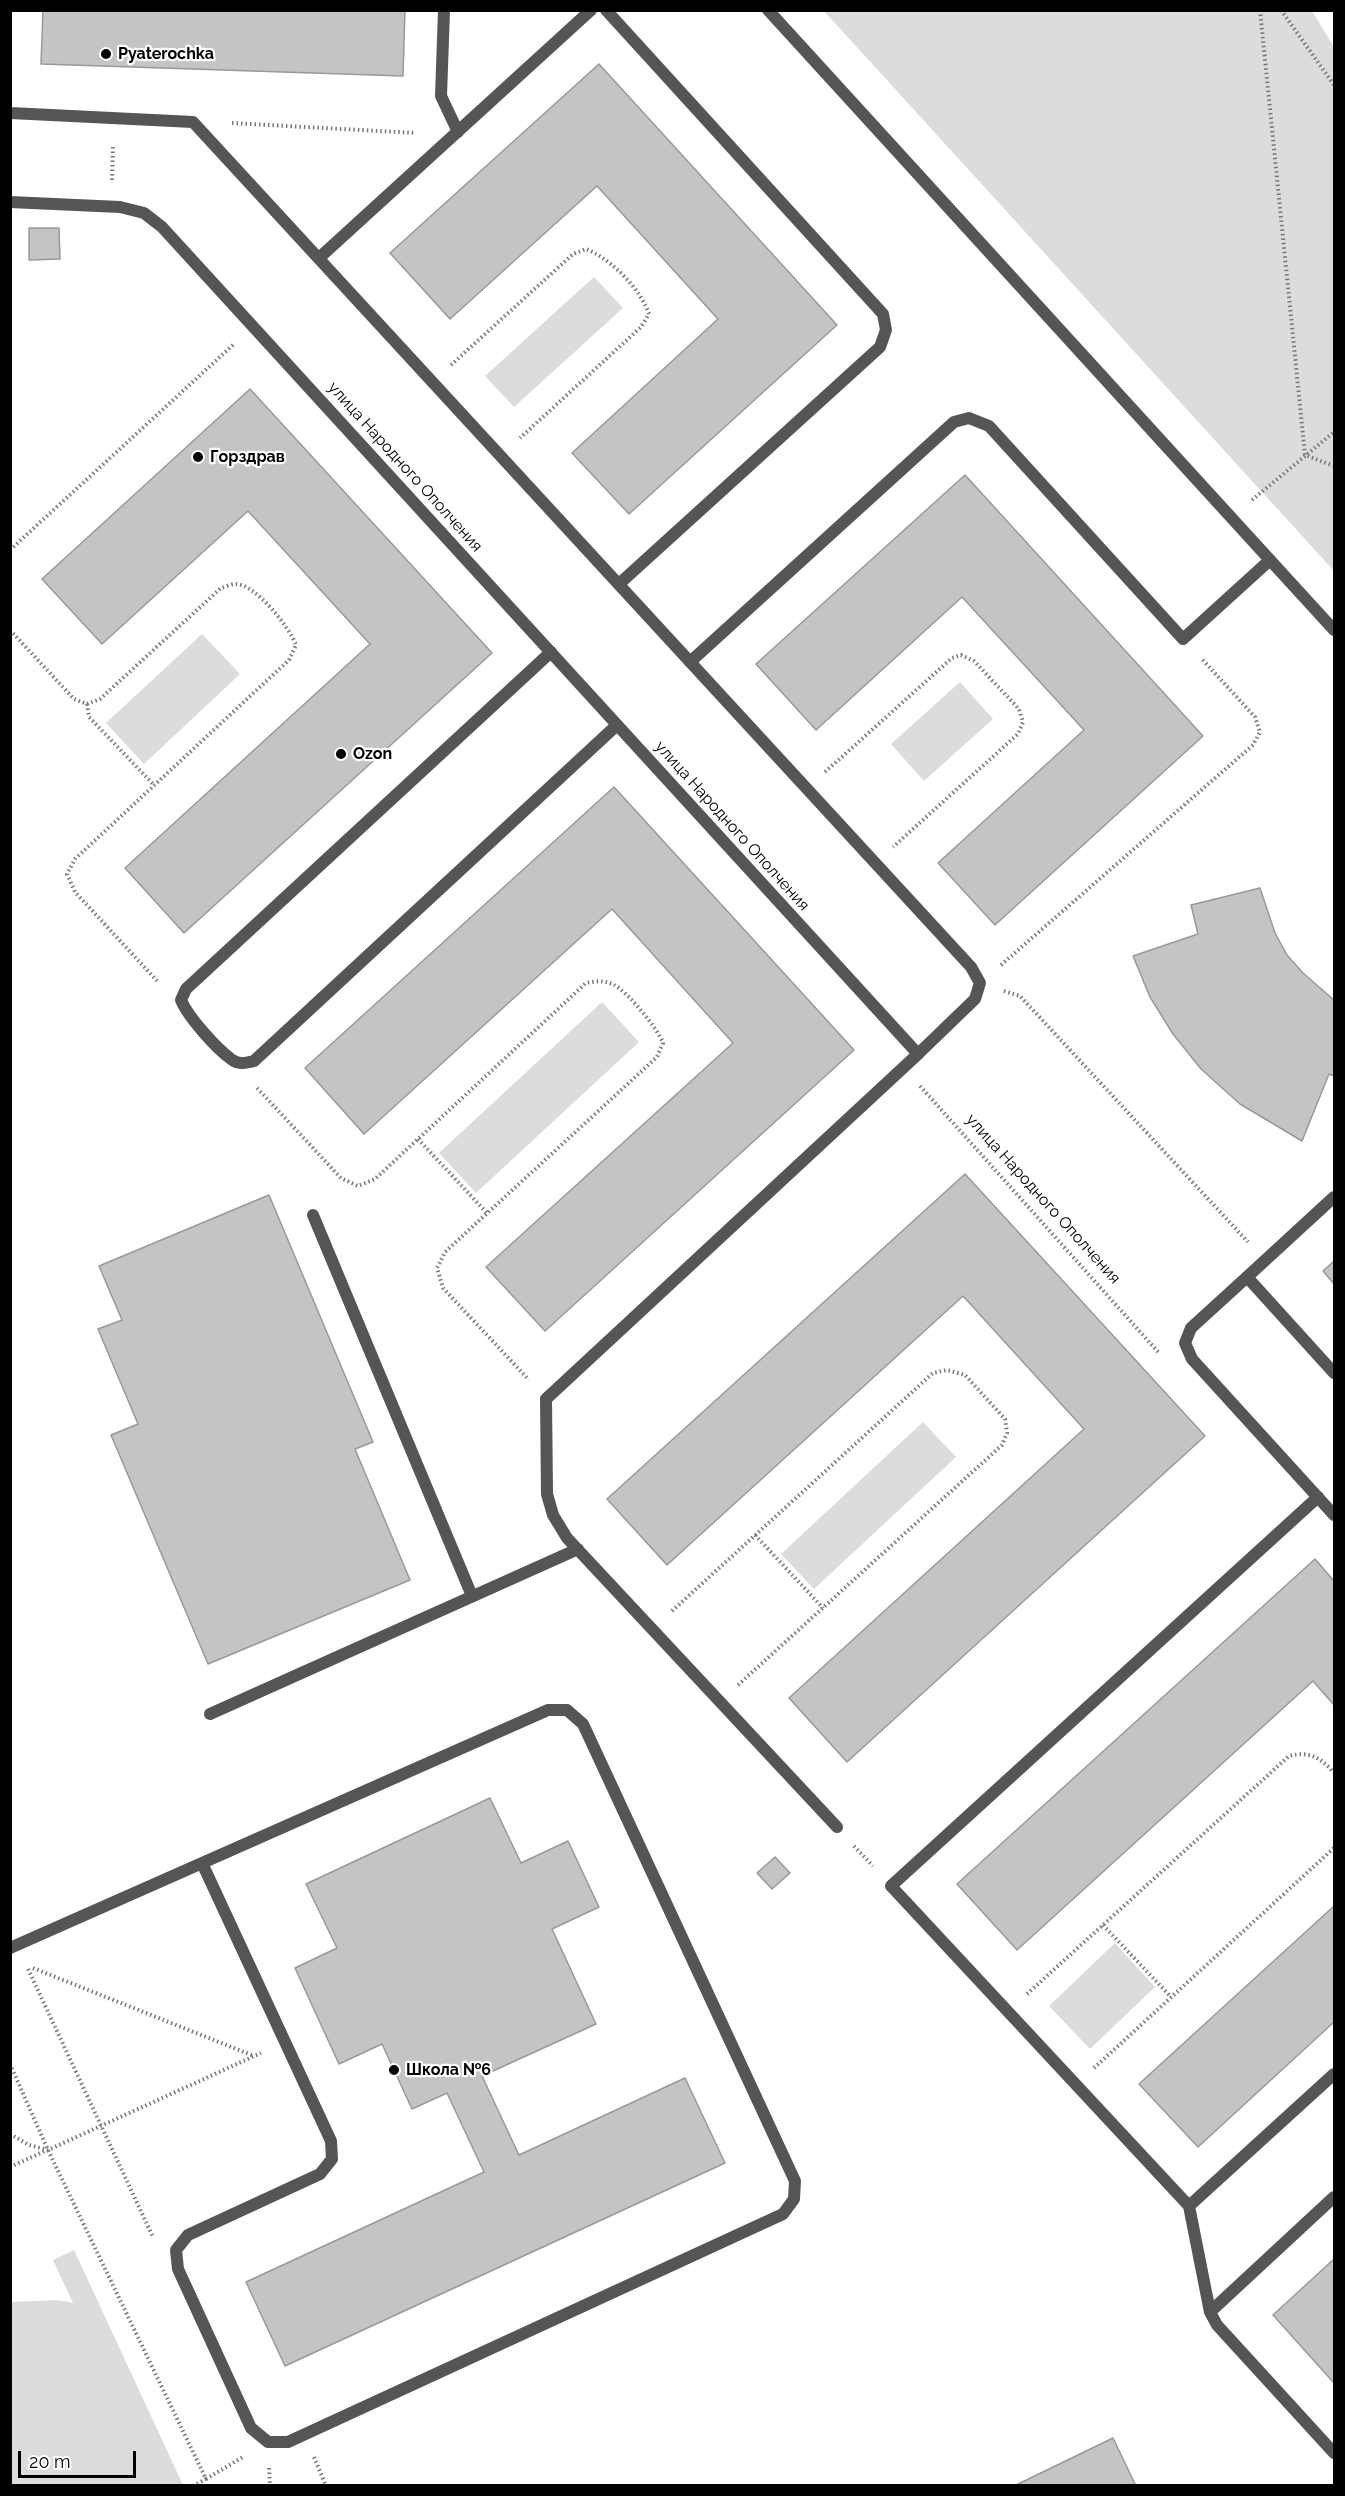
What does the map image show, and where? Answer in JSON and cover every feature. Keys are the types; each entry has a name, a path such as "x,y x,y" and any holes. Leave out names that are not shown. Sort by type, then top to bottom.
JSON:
{"street":[{"path":"444,10 441,96 458,132"},
{"path":"319,258 591,10"},
{"path":"606,10 883,314 886,330 880,347 619,584"},
{"path":"768,10 1335,630"},
{"path":"10,113 192,122 971,967 980,984 975,999 918,1054 546,1399 547,1494 553,1515 578,1549 837,1827"},
{"name":"улица Народного Ополчения","path":"10,202 111,207 144,213 162,226 918,1054"},
{"path":"690,662 954,422 969,418 989,426 1184,639 1270,560"},
{"path":"552,652 186,990 181,1000 186,1011 231,1060 243,1064 254,1061 617,725"},
{"path":"1335,1197 1191,1328 1185,1342 1192,1359 1335,1515"},
{"path":"313,1215 472,1596"},
{"path":"1247,1277 1335,1373"},
{"path":"1318,1497 891,1886 1189,2206 1210,2312 1217,2325 1335,2453"},
{"path":"210,1714 578,1549"},
{"path":"10,1948 202,1863 548,1710 567,1710 583,1724 795,2181 794,2199 783,2214 288,2442 267,2442 251,2428 178,2269 176,2250 188,2235 320,2174 332,2159 331,2141 202,1863"},
{"path":"1189,2206 1335,2074"},
{"path":"1210,2312 1335,2197"}],"path":[{"path":"1260,10 1305,455"},
{"path":"1281,10 1335,85"},
{"path":"111,207 114,118"},
{"path":"192,122 414,131 434,153"},
{"path":"432,382 573,254 586,249 603,255 644,300 649,314 641,327 501,456"},
{"path":"10,550 254,325"},
{"path":"1230,517 1335,432"},
{"path":"1305,455 1335,466"},
{"path":"10,630 74,699 87,704 100,699 221,588 236,583 252,590 291,631 296,645 289,660 75,859 67,874 75,892 166,990 181,1000"},
{"path":"980,984 1253,745 1260,732 1255,717 1184,639"},
{"path":"807,789 952,658 961,655 974,660 1019,709 1023,722 1018,734 875,863"},
{"path":"87,704 89,717 154,786"},
{"path":"243,1064 253,1084 340,1178 358,1186 375,1179 586,983 599,980 616,986 659,1031 663,1043 657,1057 445,1252 437,1268 443,1288 546,1399"},
{"path":"980,984 1020,996 1265,1261"},
{"name":"улица Народного Ополчения","path":"903,1068 1161,1355 1191,1328"},
{"path":"418,1139 487,1214"},
{"path":"652,1629 933,1373 947,1370 965,1375 1005,1419 1007,1433 1002,1445 720,1702"},
{"path":"755,1535 823,1608"},
{"path":"1008,2011 1288,1756 1303,1752 1320,1758 1335,1773"},
{"path":"837,1827 891,1886"},
{"path":"1076,2084 1335,1848"},
{"path":"1103,1925 1171,1997"},
{"path":"176,2250 155,2241 27,1965 138,2007 254,2056"},
{"path":"10,2167 285,2042"},
{"path":"10,2064 48,2150 206,2479"},
{"path":"10,2134 29,2145 48,2150"},
{"path":"193,2486 267,2442 270,2486"}],"shaded area":[{"path":"824,11 1312,11 1334,47 1334,571"},
{"path":"594,277 623,308 514,407 485,376"},
{"path":"202,634 240,674 144,764 106,723"},
{"path":"960,682 993,719 924,781 891,744"},
{"path":"602,1002 639,1042 476,1193 439,1153"},
{"path":"923,1422 956,1457 814,1589 781,1554"},
{"path":"1115,1943 1155,1987 1090,2049 1049,2006"},
{"path":"74,2250 183,2485 11,2485 11,2302 56,2300 73,2303 53,2260"}],"building":[{"path":"43,10 405,10 403,76 41,64"},
{"path":"599,64 837,325 629,514 572,453 718,319 597,186 450,319 390,253"},
{"path":"29,228 59,228 60,259 29,260"},
{"path":"250,389 492,653 184,933 125,868 370,644 248,511 102,644 42,579"},
{"path":"965,475 1203,736 995,925 938,863 1084,730 962,597 816,730 756,664"},
{"path":"614,787 854,1050 545,1331 486,1267 733,1043 612,909 364,1134 305,1068"},
{"path":"1260,888 1275,933 1287,955 1303,973 1334,1000 1334,1076 1329,1074 1302,1141 1240,1104 1201,1069 1173,1034 1150,997 1133,956 1198,934 1191,905"},
{"path":"965,1174 1205,1436 847,1762 789,1698 1084,1429 963,1296 667,1565 607,1499"},
{"path":"269,1195 373,1442 355,1449 410,1580 208,1664 111,1435 138,1424 98,1329 122,1320 99,1266"},
{"path":"1334,1261 1334,1284 1323,1271"},
{"path":"1315,1559 1334,1581 1334,1705 1313,1681 1017,1950 957,1884"},
{"path":"490,1798 521,1863 568,1841 599,1907 552,1929 596,2024 482,2076 519,2155 685,2078 725,2163 285,2366 246,2282 484,2172 447,2093 412,2109 382,2044 339,2064 295,1968 337,1948 306,1884"},
{"path":"775,1857 790,1873 772,1889 757,1873"},
{"path":"1334,1906 1334,2022 1198,2147 1139,2084"},
{"path":"1334,2259 1334,2383 1273,2315"},
{"path":"1113,2438 1136,2486 1014,2486"}],"place":[{"name":"Pyaterochka","path":"106,54"},
{"name":"Горздрав","path":"198,457"},
{"name":"Ozon","path":"341,754"},
{"name":"Школа №6","path":"394,2070"}]}
